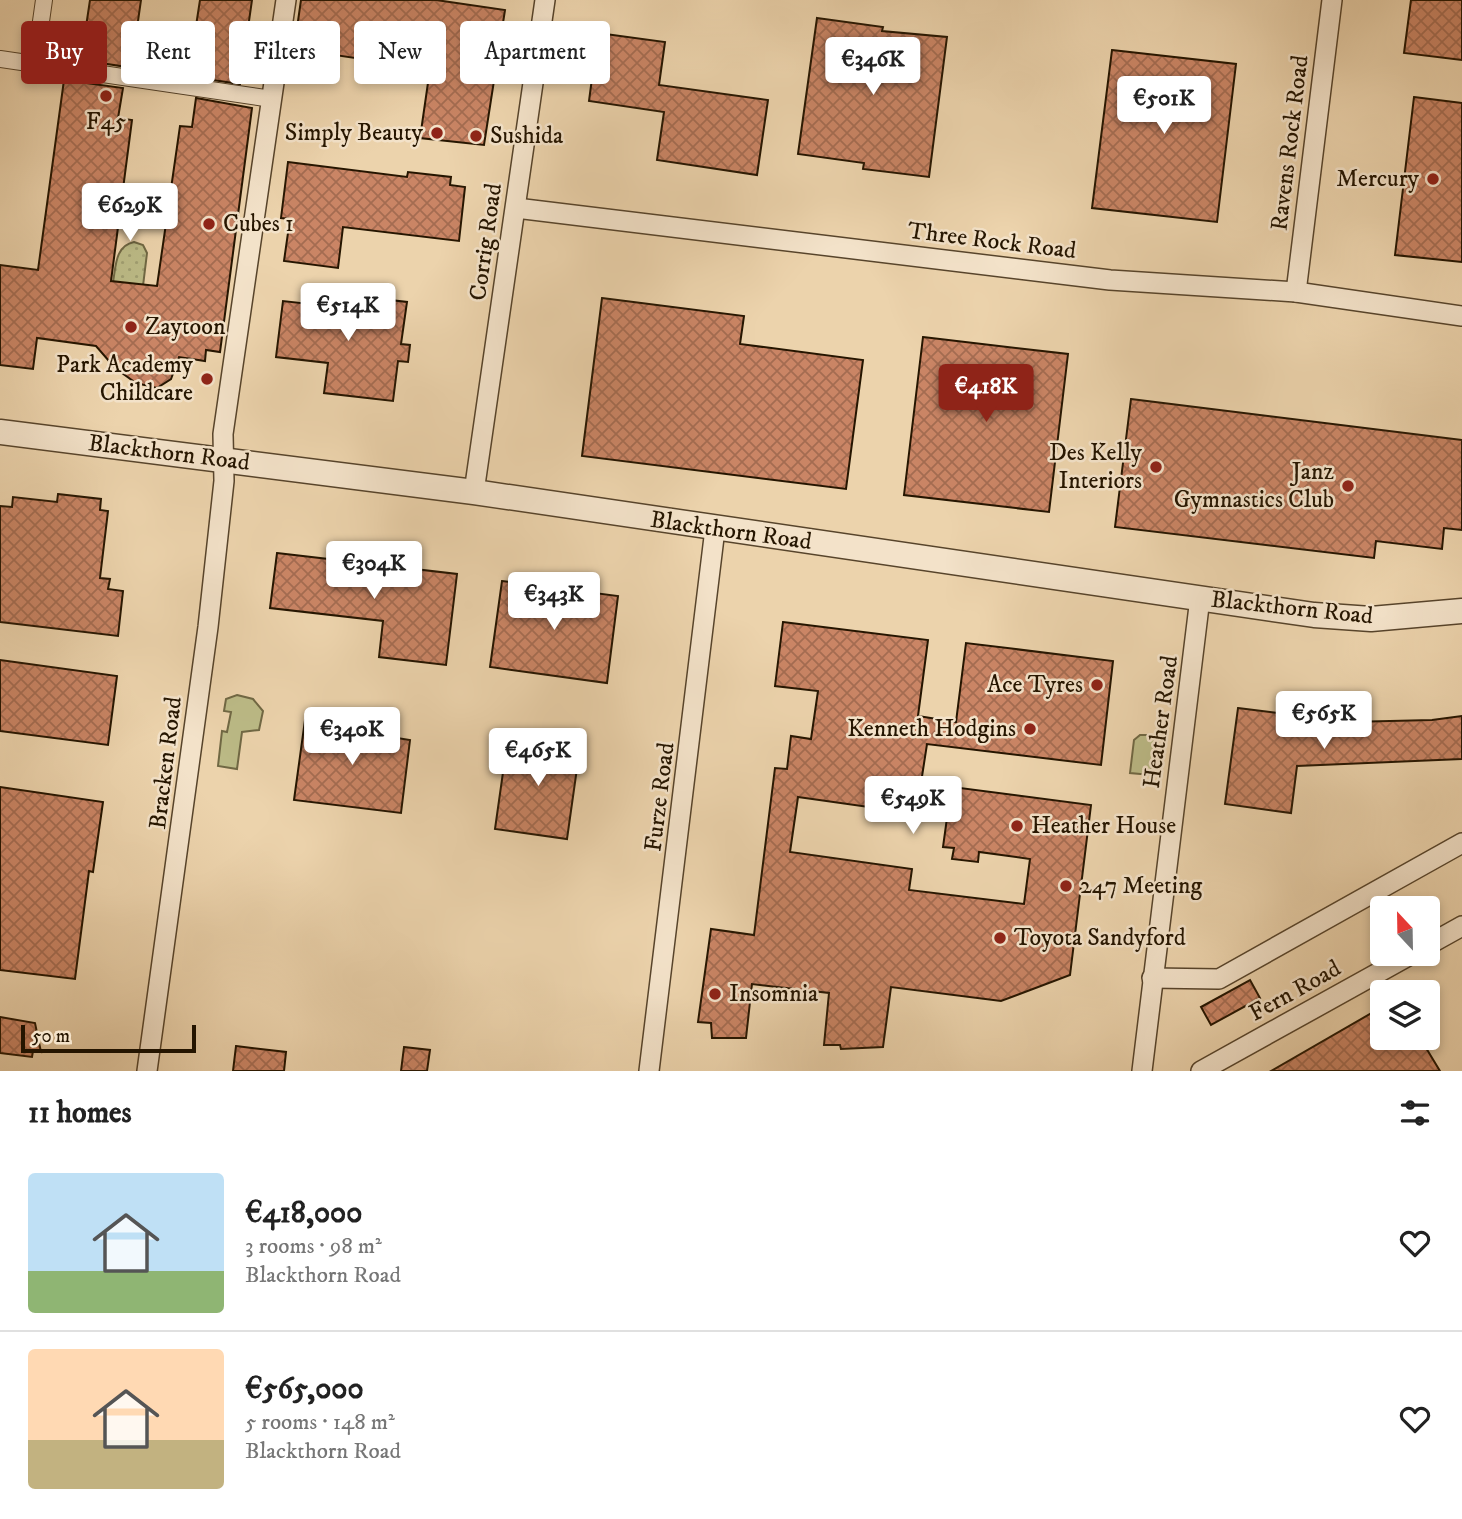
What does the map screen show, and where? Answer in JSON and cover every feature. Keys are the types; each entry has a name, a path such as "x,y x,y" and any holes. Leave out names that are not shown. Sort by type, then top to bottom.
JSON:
{"street":[{"path":"41,21 44,0"},
{"name":"Bracken Road","path":"147,1071 208,627 224,460 223,434 286,0"},
{"name":"Corrig Road","path":"474,492 545,0"},
{"name":"Ravens Rock Road","path":"1296,292 1332,0"},
{"path":"0,58 21,62"},
{"path":"107,75 272,99"},
{"name":"Three Rock Road","path":"516,208 1110,280 1296,292 1462,316"},
{"name":"Blackthorn Road","path":"0,432 474,492 1314,615 1371,619 1462,611"},
{"name":"Furze Road","path":"649,1071 715,529"},
{"name":"Heather Road","path":"1142,1071 1200,598"},
{"path":"1152,978 1219,979 1462,843"},
{"path":"1440,938 1462,926"},
{"name":"Fern Road","path":"1201,1071 1390,966"}],"shaded area":[{"path":"134,242 143,245 147,253 143,286 113,282 120,252"},
{"path":"237,695 253,699 263,711 259,730 242,732 237,769 218,766 222,731 227,732 231,712 224,711 226,699"},
{"path":"1140,735 1155,735 1151,775 1130,773 1134,740"}],"building":[{"path":"90,0 141,0 138,21 121,21 121,66 107,64 107,21 87,21"},
{"path":"200,0 252,0 249,21 229,21 229,82 215,80 215,21 197,21"},
{"path":"301,0 436,0 505,10 503,21 460,21 460,84 493,84 484,145 420,138 428,84 446,84 446,21 354,21 354,58 340,56 340,21 298,21"},
{"path":"1411,0 1462,0 1462,60 1404,53"},
{"path":"817,18 883,27 882,31 947,37 929,177 863,169 864,163 798,154"},
{"path":"610,35 665,42 659,85 768,100 757,175 657,160 664,112 589,101 591,84 610,84"},
{"path":"1112,50 1236,64 1217,222 1092,208"},
{"path":"63,84 123,88 118,118 132,120 111,281 157,286 180,126 192,127 196,98 252,108 220,352 206,350 205,361 179,357 171,379 157,388 136,383 115,368 96,346 37,338 33,369 0,365 0,265 38,270"},
{"name":"Mercury","path":"1414,97 1462,103 1462,262 1395,255"},
{"path":"288,162 407,177 408,172 451,177 450,185 465,187 459,241 343,227 338,268 284,261 290,219 281,218"},
{"path":"338,294 407,302 401,344 410,345 408,362 398,361 393,401 324,393 328,363 276,357 283,301 336,307"},
{"path":"602,298 744,316 740,344 863,360 846,489 582,456"},
{"path":"923,337 1068,354 1049,512 904,495"},
{"path":"1131,399 1462,440 1462,530 1444,528 1442,549 1376,541 1374,558 1115,527"},
{"path":"58,494 101,499 100,510 108,511 100,578 110,579 108,589 123,591 118,636 0,622 0,506 12,507 13,497 57,502"},
{"path":"277,553 457,574 446,665 379,657 383,621 270,608"},
{"path":"502,581 618,596 607,683 490,667"},
{"path":"783,622 928,640 918,716 956,722 966,643 1113,661 1101,765 927,744 921,783 1091,805 1070,975 1001,1001 891,987 883,1047 841,1049 840,1045 824,1045 829,993 752,984 746,1038 712,1038 711,1023 698,1022 711,929 754,935 775,768 787,769 791,736 811,739 818,691 775,686","holes":["798,797 947,818 943,847 954,848 952,859 978,862 979,852 1030,859 1024,904 909,890 912,869 790,852"]},
{"path":"0,660 117,676 108,745 0,731"},
{"path":"1238,708 1348,722 1432,720 1462,716 1462,759 1297,766 1291,813 1225,804"},
{"path":"305,720 392,730 391,737 410,740 401,813 294,800"},
{"path":"508,737 580,747 567,839 495,829"},
{"path":"0,787 103,802 93,872 89,871 75,979 0,970"},
{"path":"1250,980 1260,998 1211,1025 1201,1007"},
{"path":"1370,1014 1370,1050 1427,1050 1440,1071 1271,1071"},
{"path":"0,1017 35,1023 41,1052 33,1051 32,1057 0,1053"},
{"path":"236,1046 286,1052 284,1071 233,1071"},
{"path":"404,1047 430,1050 427,1071 401,1071"}],"place":[{"name":"F45","path":"106,96"},
{"name":"Simply Beauty","path":"437,133"},
{"name":"Sushida","path":"476,136"},
{"name":"Mercury","path":"1433,179"},
{"name":"Cubes 1","path":"209,224"},
{"name":"Zaytoon","path":"131,327"},
{"name":"Park Academy Childcare","path":"207,379"},
{"name":"Des Kelly Interiors","path":"1156,467"},
{"name":"Janz Gymnastics Club","path":"1348,486"},
{"name":"Ace Tyres","path":"1097,685"},
{"name":"Kenneth Hodgins","path":"1030,729"},
{"name":"Heather House","path":"1017,826"},
{"name":"247 Meeting","path":"1066,886"},
{"name":"Toyota Sandyford","path":"1000,938"},
{"name":"Insomnia","path":"715,994"}]}
